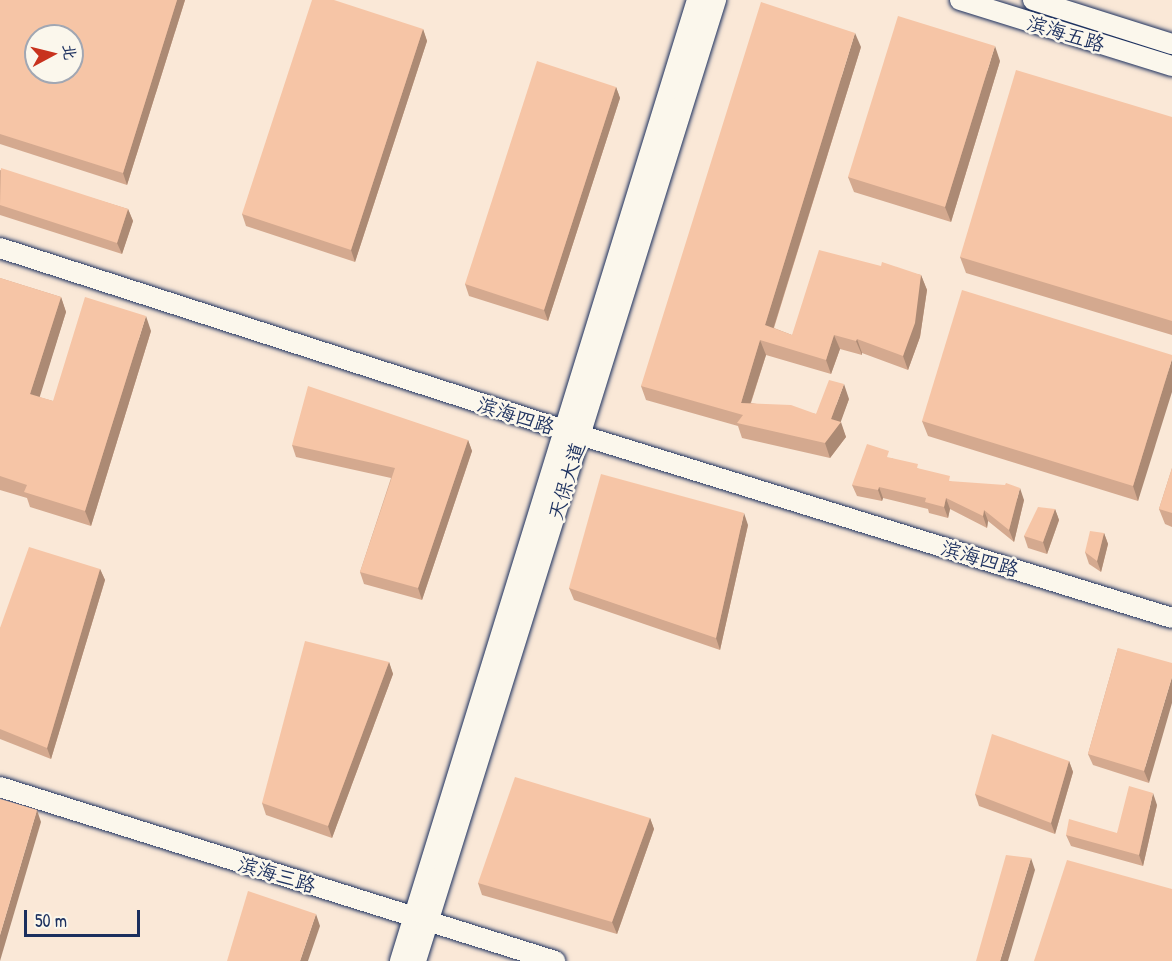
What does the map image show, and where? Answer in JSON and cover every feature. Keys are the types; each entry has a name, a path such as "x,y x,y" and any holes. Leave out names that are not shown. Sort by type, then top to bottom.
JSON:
{"street":[{"name":"天保大道","path":"400,961 421,919 572,432 697,0"},
{"name":"天保大道","path":"572,432 716,0"},
{"name":"滨海五路","path":"960,0 1172,66"},
{"name":"滨海五路","path":"1033,0 1172,44"},
{"name":"滨海四路","path":"0,248 572,432 1172,618"},
{"name":"滨海三路","path":"0,787 555,961"},
{"name":"天保大道","path":"416,961 421,919"}],"shaded area":[{"path":"0,0 1172,0 1172,961 0,961"}],"building":[{"path":"0,0 177,0 123,173 0,134"},
{"path":"312,0 334,0 423,29 351,250 242,214"},
{"path":"761,2 855,33 765,325 792,335 819,250 881,266 882,262 921,275 915,323 903,356 857,339 856,341 834,335 826,360 760,340 741,403 791,405 816,414 829,380 844,384 831,419 841,422 825,443 737,423 743,415 641,386"},
{"path":"898,16 995,46 945,207 848,177"},
{"path":"537,61 616,87 544,310 465,284"},
{"path":"1016,70 1172,117 1172,321 960,257"},
{"path":"1,168 128,209 117,243 0,205"},
{"path":"0,278 61,297 30,394 53,401 85,297 146,316 85,511 24,492 27,485 0,476"},
{"path":"962,290 1172,355 1133,486 922,421"},
{"path":"308,386 468,440 418,588 360,572 395,468 292,445"},
{"path":"867,444 889,451 887,457 918,464 917,468 950,476 949,481 1005,485 1006,483 1020,488 1009,530 984,510 983,516 946,498 944,507 925,502 926,498 879,487 878,490 852,485"},
{"path":"1172,468 1172,513 1159,509"},
{"path":"601,474 744,513 716,638 569,588"},
{"path":"1038,507 1055,509 1043,542 1024,536"},
{"path":"1090,531 1104,533 1097,561 1085,552"},
{"path":"29,547 100,569 47,748 0,729 0,628"},
{"path":"305,641 389,662 328,826 262,803"},
{"path":"1118,648 1172,663 1172,677 1144,771 1088,754"},
{"path":"992,734 1069,761 1051,823 975,794"},
{"path":"515,777 650,818 612,922 478,883"},
{"path":"1129,786 1153,793 1139,855 1066,835 1069,819 1117,833"},
{"path":"0,799 37,810 0,935"},
{"path":"1006,855 1031,858 1000,961 976,961"},
{"path":"1067,860 1172,889 1172,961 1034,961"},
{"path":"248,891 316,914 300,961 227,961"}]}
